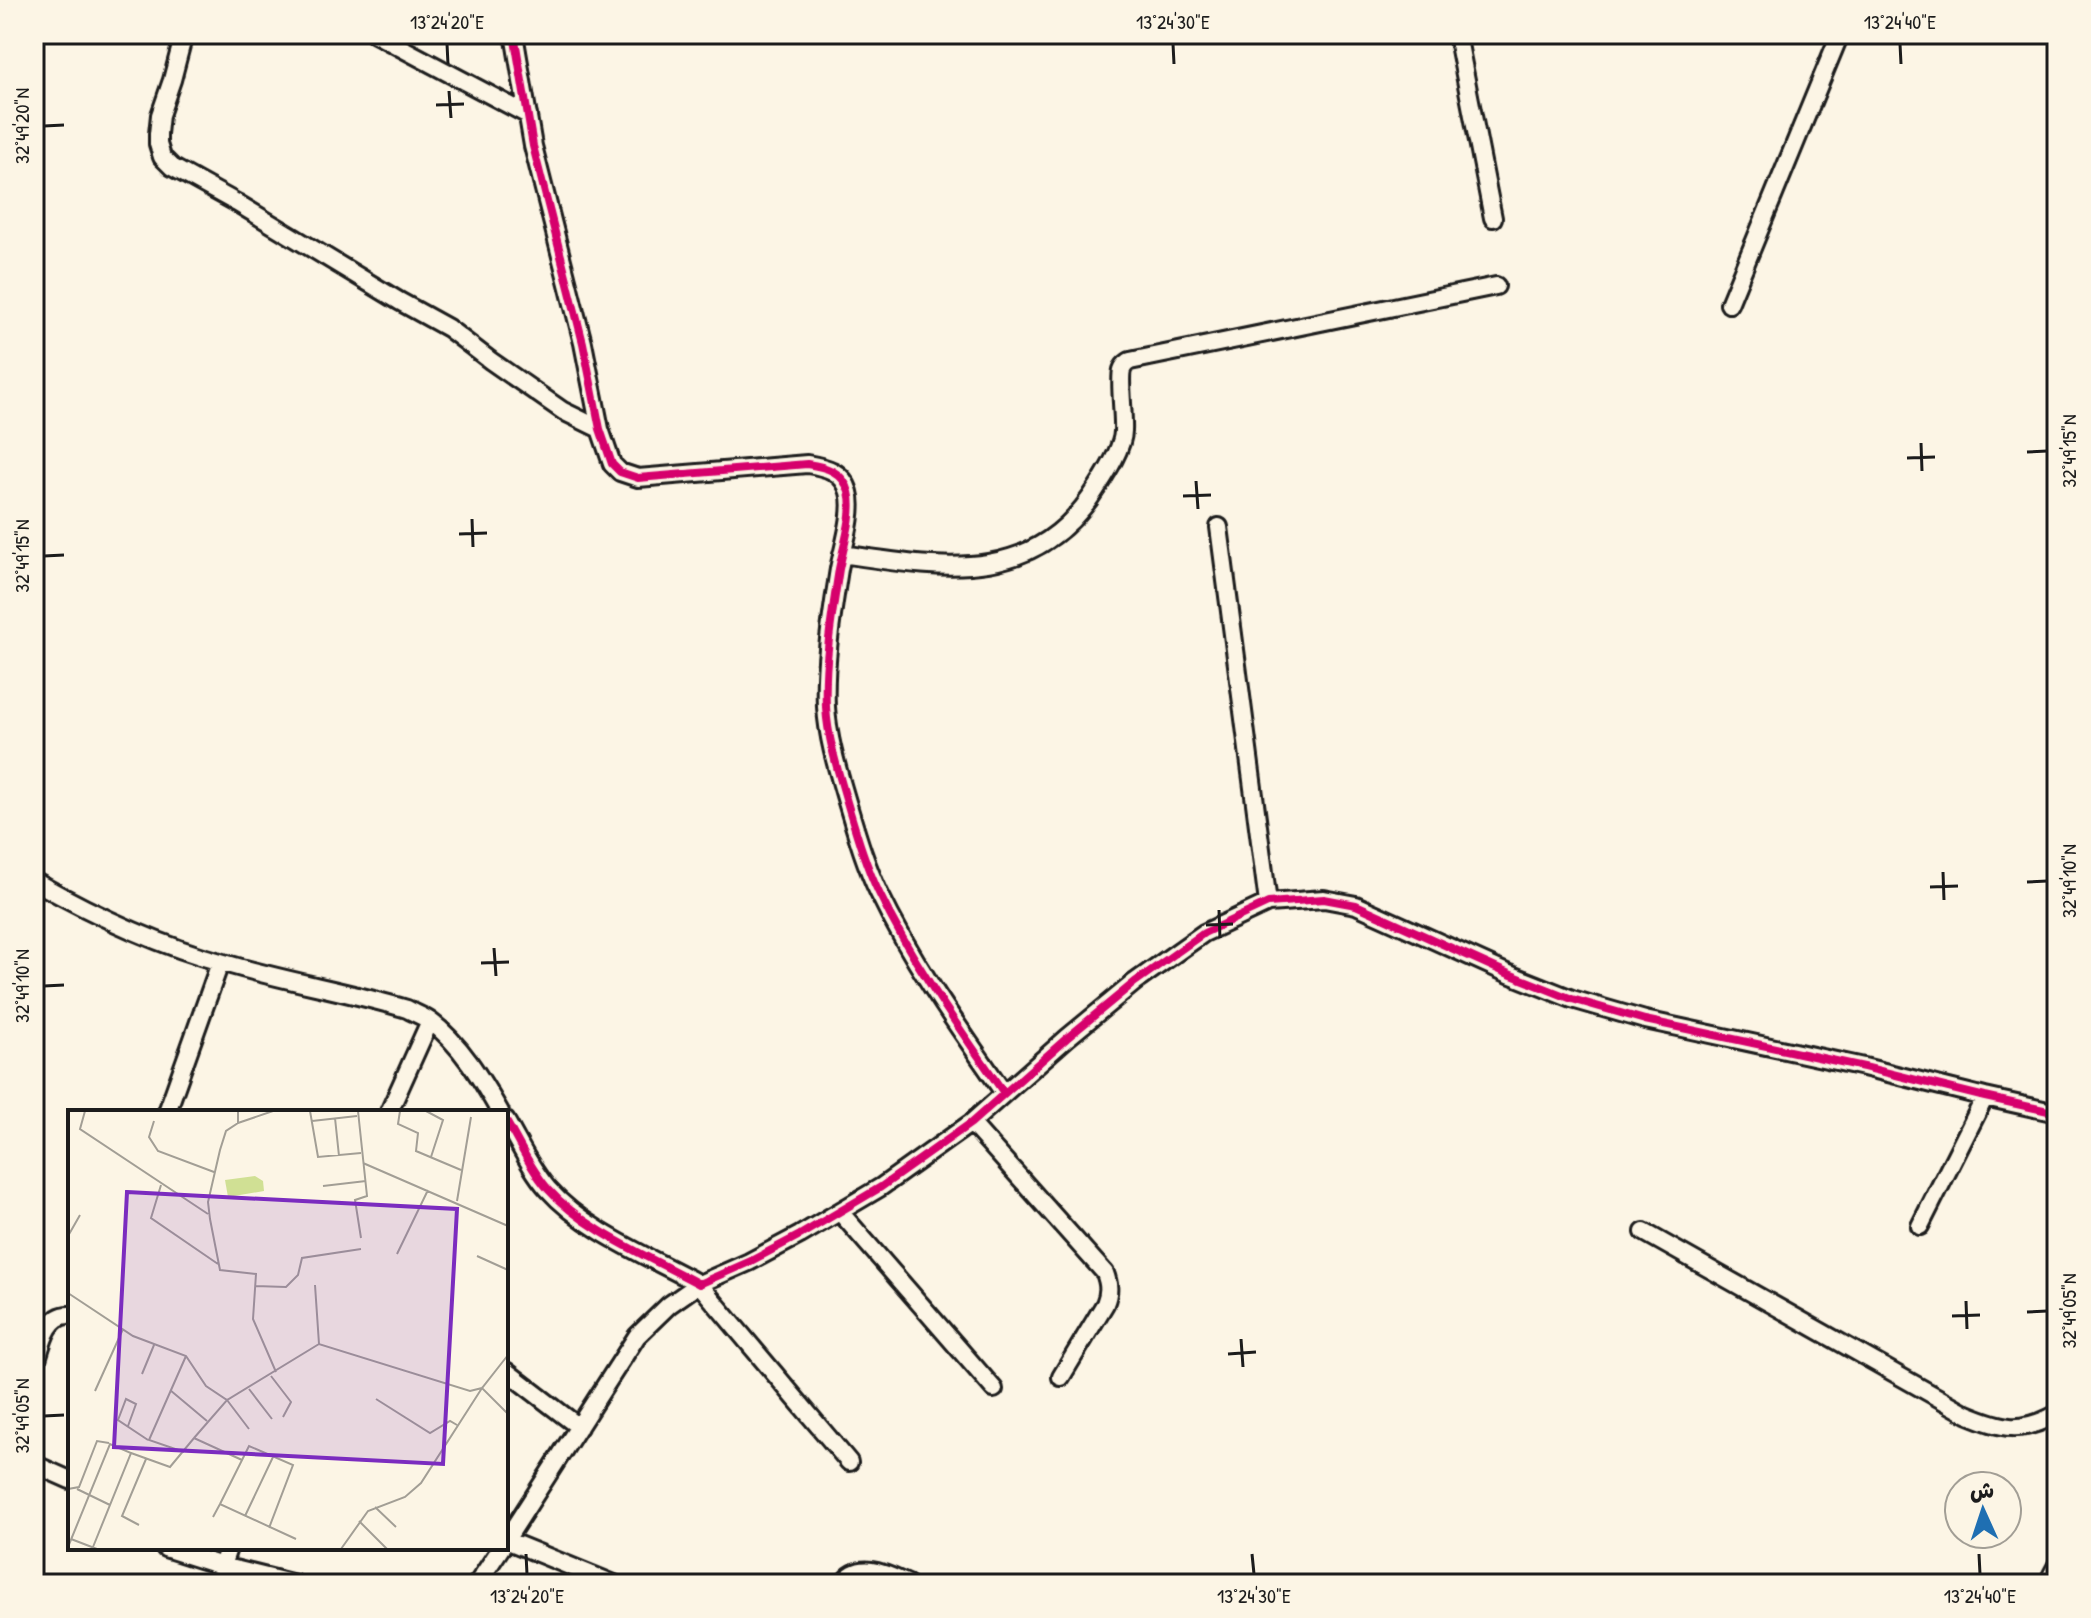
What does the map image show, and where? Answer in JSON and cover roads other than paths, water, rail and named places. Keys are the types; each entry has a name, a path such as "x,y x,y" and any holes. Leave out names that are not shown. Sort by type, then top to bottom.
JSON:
{"street":[{"path":"184,34 159,125 160,151 172,167 448,328 563,411 600,429"},
{"path":"375,34 528,115"},
{"path":"514,34 533,146 583,343 600,429 612,464 620,472 638,478 807,464 836,472 849,492 850,512 825,667 830,741 854,826 878,891 905,944 943,1005 1004,1093"},
{"path":"1457,34 1493,218"},
{"path":"1729,304 1840,34"},
{"path":"842,554 909,564 970,566 1004,561 1035,549 1066,526 1088,502 1109,469 1123,435 1121,375 1130,361 1496,286"},
{"path":"1219,527 1268,903"},
{"path":"34,881 85,910 220,963 407,1009 430,1021 451,1041 481,1079 499,1110"},
{"path":"508,1537 637,1336 669,1305 699,1284 749,1262 881,1187 971,1123 1135,982 1204,933 1268,903 1324,899 1356,905 1572,999 1645,1020 2057,1113"},
{"path":"168,1110 220,963"},
{"path":"390,1110 430,1021"},
{"path":"1920,1226 1985,1097"},
{"path":"971,1123 1105,1273 1109,1295 1061,1377"},
{"path":"508,1124 546,1187 566,1207 594,1228 699,1284 849,1462"},
{"path":"840,1212 994,1389"},
{"path":"1644,1232 1967,1414 1997,1426 2019,1428 2057,1414"},
{"path":"34,1369 54,1319 68,1315"},
{"path":"508,1373 579,1427"},
{"path":"34,1464 68,1479"},
{"path":"508,1541 614,1584"},
{"path":"171,1550 295,1584"},
{"path":"222,1566 227,1550"},
{"path":"477,1584 500,1550"},
{"path":"2047,1584 2057,1565"},
{"path":"843,1584 857,1572 870,1570 908,1584"}]}
